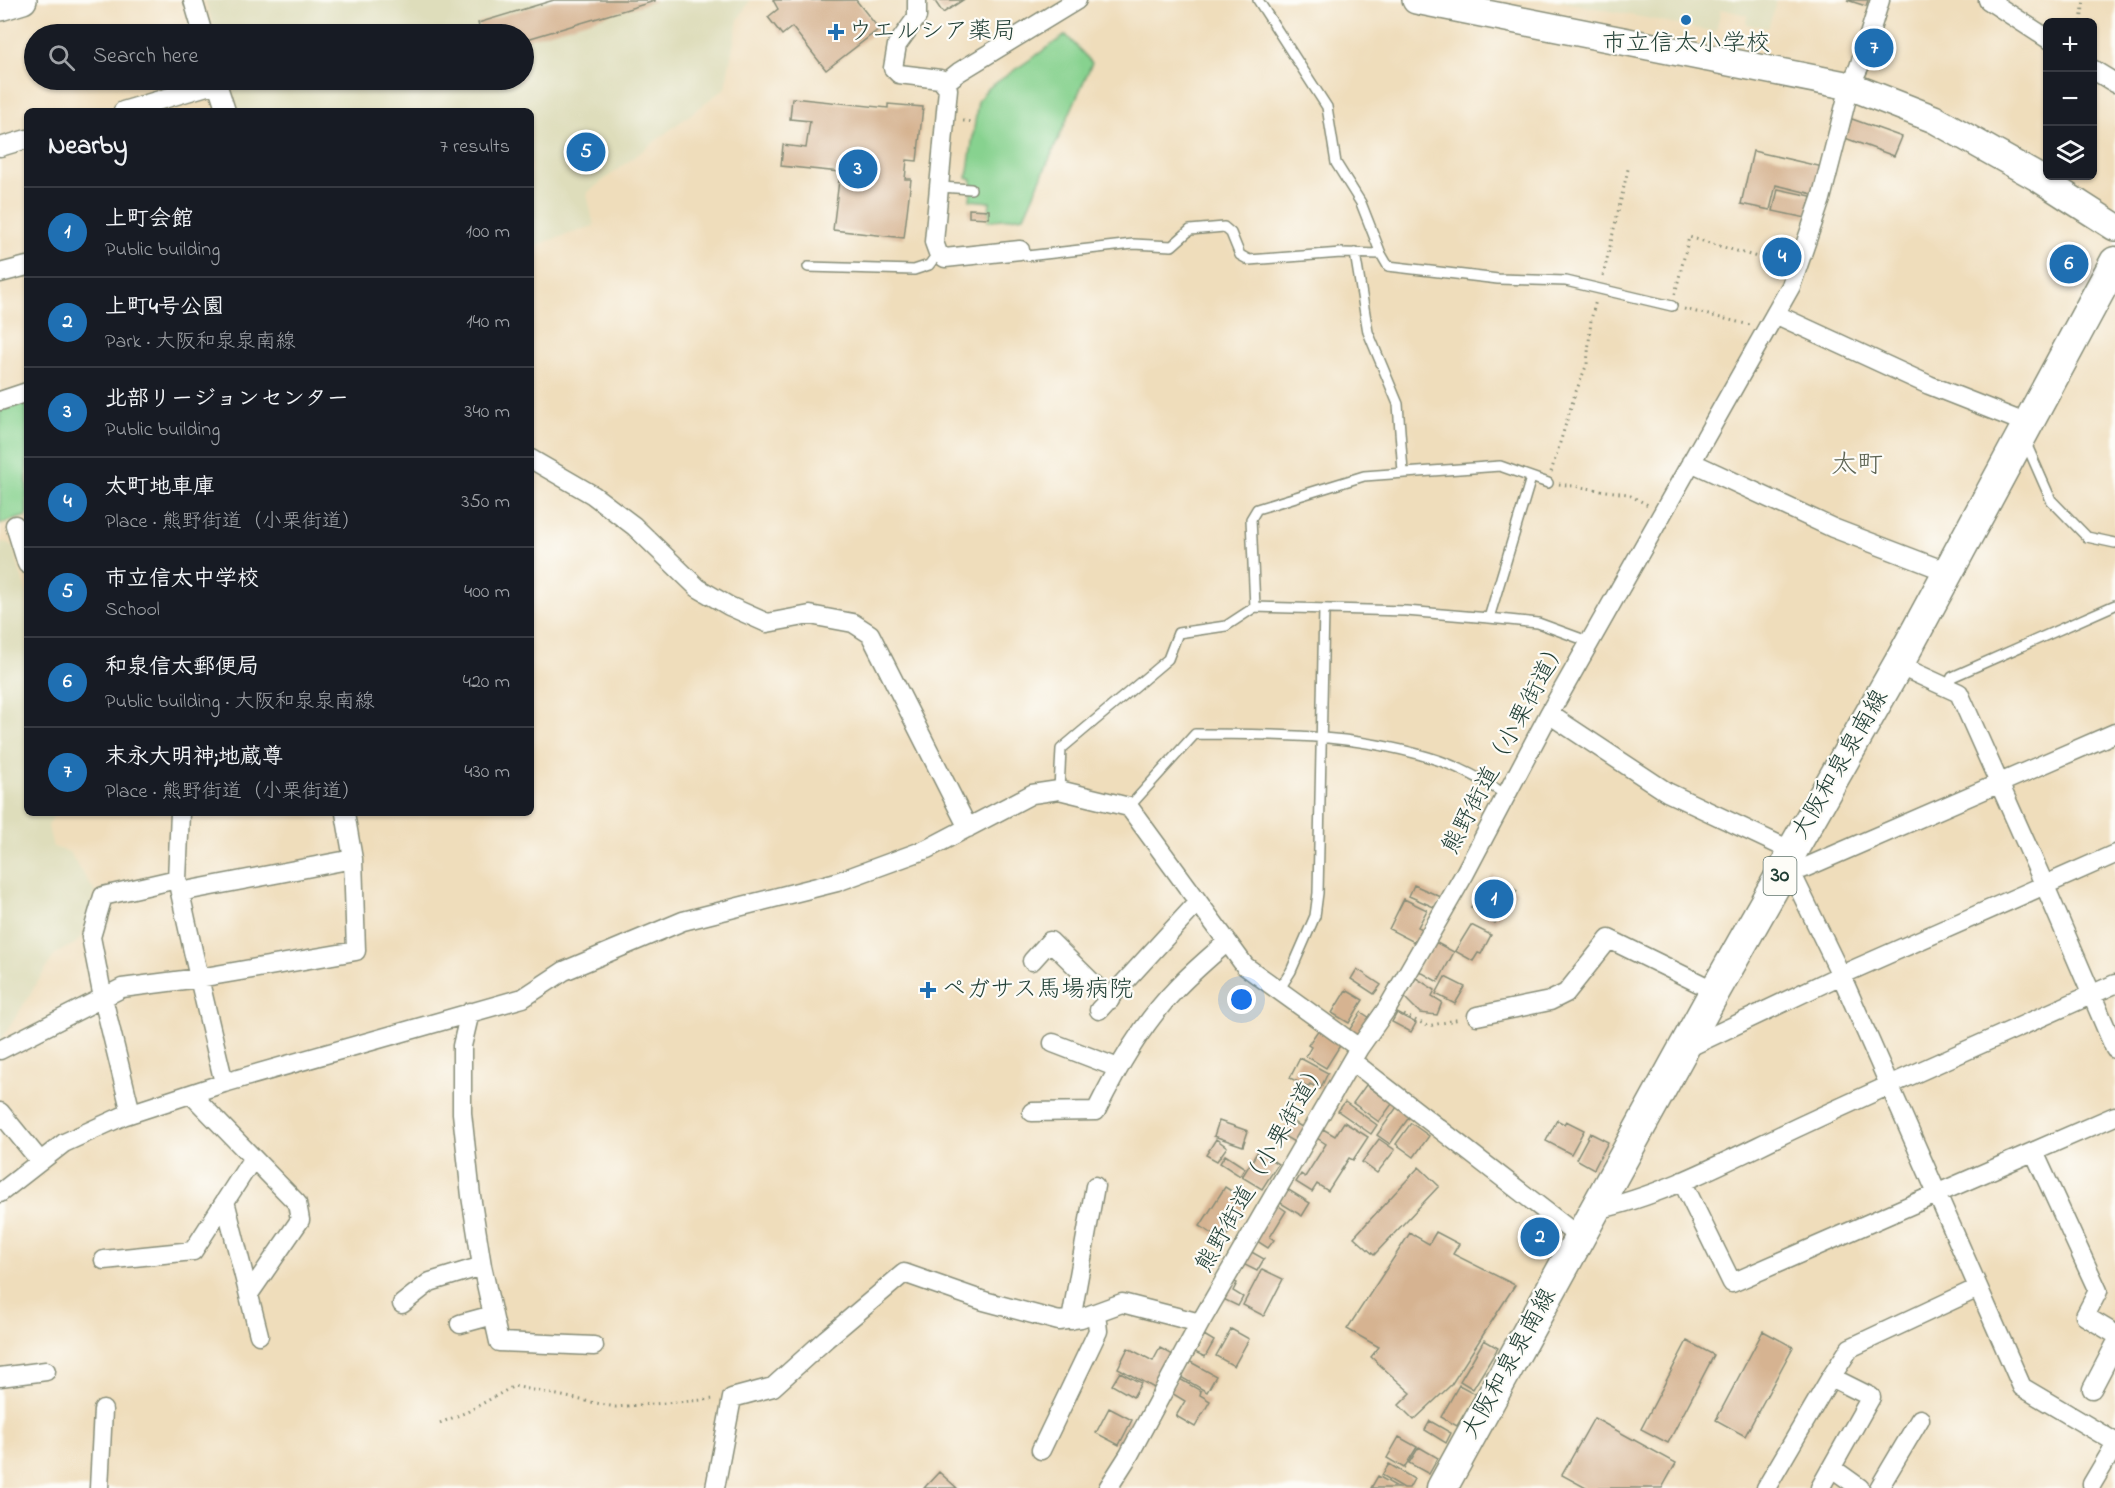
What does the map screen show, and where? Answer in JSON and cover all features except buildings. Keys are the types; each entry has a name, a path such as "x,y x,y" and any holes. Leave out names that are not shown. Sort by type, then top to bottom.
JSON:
{"main road":[{"name":"大阪和泉泉南線","path":"1442,1488 1682,1050 1898,665 2025,429 2104,301 2115,262"}],"street":[{"path":"0,7 23,0"},
{"path":"193,0 200,24"},
{"path":"917,0 917,17 897,45 893,68 899,74 933,77 945,83 948,89 934,242 938,253 945,258 1020,250"},
{"path":"945,83 958,72 1077,0"},
{"path":"1416,0 1482,6 1850,86 1934,119 2037,177 2115,226"},
{"name":"熊野街道（小栗街道）","path":"1108,1488 1129,1455 1200,1323 1464,875 1549,714 1791,286 1821,199 1850,86 1859,67 1880,0"},
{"path":"1988,0 2043,36"},
{"path":"2097,72 2115,83"},
{"path":"132,108 189,90"},
{"path":"220,90 225,108"},
{"path":"0,147 24,141"},
{"path":"0,273 24,267"},
{"path":"1771,321 1929,385 2025,429"},
{"path":"0,401 24,393"},
{"path":"534,461 593,495 626,519 698,588 729,606 767,623 810,615 853,623 870,634 968,828"},
{"path":"1690,462 1833,528 1948,572"},
{"path":"14,526 24,555"},
{"path":"1898,665 1959,693 2115,1049"},
{"path":"1549,714 1667,792 1790,858 1802,869 2115,733"},
{"path":"0,1193 64,1143 131,1113 224,1083 523,998 564,971 683,921 837,882 927,849 1032,794 1059,790 1129,807 1245,966 1279,990 1580,1237"},
{"path":"180,816 179,885 224,1083"},
{"path":"0,1050 122,988 199,978 356,951 353,859 346,816"},
{"path":"1682,1050 1841,975 2115,854"},
{"path":"1790,858 2022,1387 2115,1444 2092,1484"},
{"path":"131,1113 103,998 91,937 103,897 353,859"},
{"path":"1032,960 1050,941 1104,1005 1198,902"},
{"path":"1477,1016 1550,1001 1566,993 1609,939 1715,991"},
{"path":"1032,1112 1096,1111 1118,1068 1143,1028 1176,989 1227,942"},
{"path":"1595,1210 1617,1205 1682,1181 1889,1084 2115,984"},
{"path":"470,1012 462,1046 462,1113 471,1196 482,1266 499,1342 594,1346"},
{"path":"1053,1043 1118,1068"},
{"path":"191,1094 297,1203 300,1220 249,1294"},
{"path":"0,1112 40,1161"},
{"path":"1682,1181 1732,1283 2115,1116"},
{"path":"2034,1152 2097,1291 2085,1316 2115,1334"},
{"path":"104,1260 193,1251 253,1158"},
{"path":"1071,1320 1095,1186"},
{"path":"225,1201 259,1335"},
{"path":"402,1304 430,1282 482,1266"},
{"path":"715,1488 732,1398 773,1388 904,1273 984,1301 1059,1321 1071,1320 1122,1304 1200,1323"},
{"path":"1766,1488 1850,1348 1978,1288"},
{"path":"1041,1450 1098,1331 1096,1313"},
{"path":"460,1324 493,1315"},
{"path":"2092,1389 2115,1344"},
{"path":"0,1377 46,1371"},
{"path":"1820,1488 1871,1397 1831,1377"},
{"path":"99,1488 103,1410"},
{"path":"1879,1488 1920,1419"},
{"path":"1832,1468 1860,1488"}],"lane":[{"path":"1258,0 1327,107 1336,163 1361,203 1380,254 1388,266 1498,279 1566,281 1672,306"},
{"path":"940,187 971,189"},
{"path":"1020,250 1027,256 1133,244 1172,246 1190,230 1224,227 1231,233 1240,255 1249,260 1355,253 1380,254"},
{"path":"808,267 914,270 929,265 938,253"},
{"path":"1355,253 1368,332 1398,404 1403,472"},
{"path":"2025,429 2051,500 2087,537 2115,543"},
{"path":"1255,607 1251,519 1257,509 1364,476 1403,472 1500,466 1548,483"},
{"path":"1489,618 1531,478"},
{"path":"1947,688 1952,677 2115,605"},
{"path":"1059,790 1061,749 1168,659 1178,633 1226,626 1255,607 1406,611 1538,623 1590,642"},
{"path":"1279,990 1291,971 1315,916 1318,892 1324,609"},
{"path":"1129,807 1195,734 1259,734 1379,745 1429,757 1478,777 1506,795"}],"path":[{"path":"2082,18 2084,0"},
{"path":"961,121 975,122"},
{"path":"1629,165 1591,320 1587,364 1575,394 1548,483 1627,494 1663,513"},
{"path":"1771,321 1672,306 1689,237 1798,269"},
{"path":"1388,1007 1428,1026 1477,1016"},
{"path":"440,1423 467,1412 514,1386 615,1407 732,1398"}],"shaded area":[{"path":"205,0 750,0 738,20 725,88 587,193 594,226 542,243 534,248 534,108 238,108 232,90 534,90 534,24 213,24"},
{"name":"市立信太小学校","path":"1555,0 1777,0 1768,28 1746,24 1747,15 1721,9 1716,32"},
{"path":"4,542 13,547 24,585 24,816 53,816 48,826 53,847 69,852 95,892 81,937 75,944 55,954 0,1042 0,543"}],"green space":[{"path":"1066,35 1092,63 1024,216 988,221 990,202 970,200 972,179 967,178 978,101 987,89"},
{"path":"24,404 24,517 0,524 0,410"},
{"path":"1539,1219 1559,1233 1541,1256 1520,1242"}],"place":[{"name":"市立信太小学校","path":"1686,20"},
{"name":"ウエルシア薬局","path":"836,32"},
{"name":"末永大明神;地蔵尊","path":"1874,48"},
{"name":"市立信太中学校","path":"586,152"},
{"name":"北部リージョンセンター","path":"858,169"},
{"name":"太町地車庫","path":"1782,257"},
{"name":"和泉信太郵便局","path":"2069,264"},
{"name":"上町会館","path":"1494,899"},
{"name":"ペガサス馬場病院","path":"928,990"},
{"name":"上町4号公園","path":"1540,1237"}],"district":[{"name":"太町","path":"1857,466"}]}
